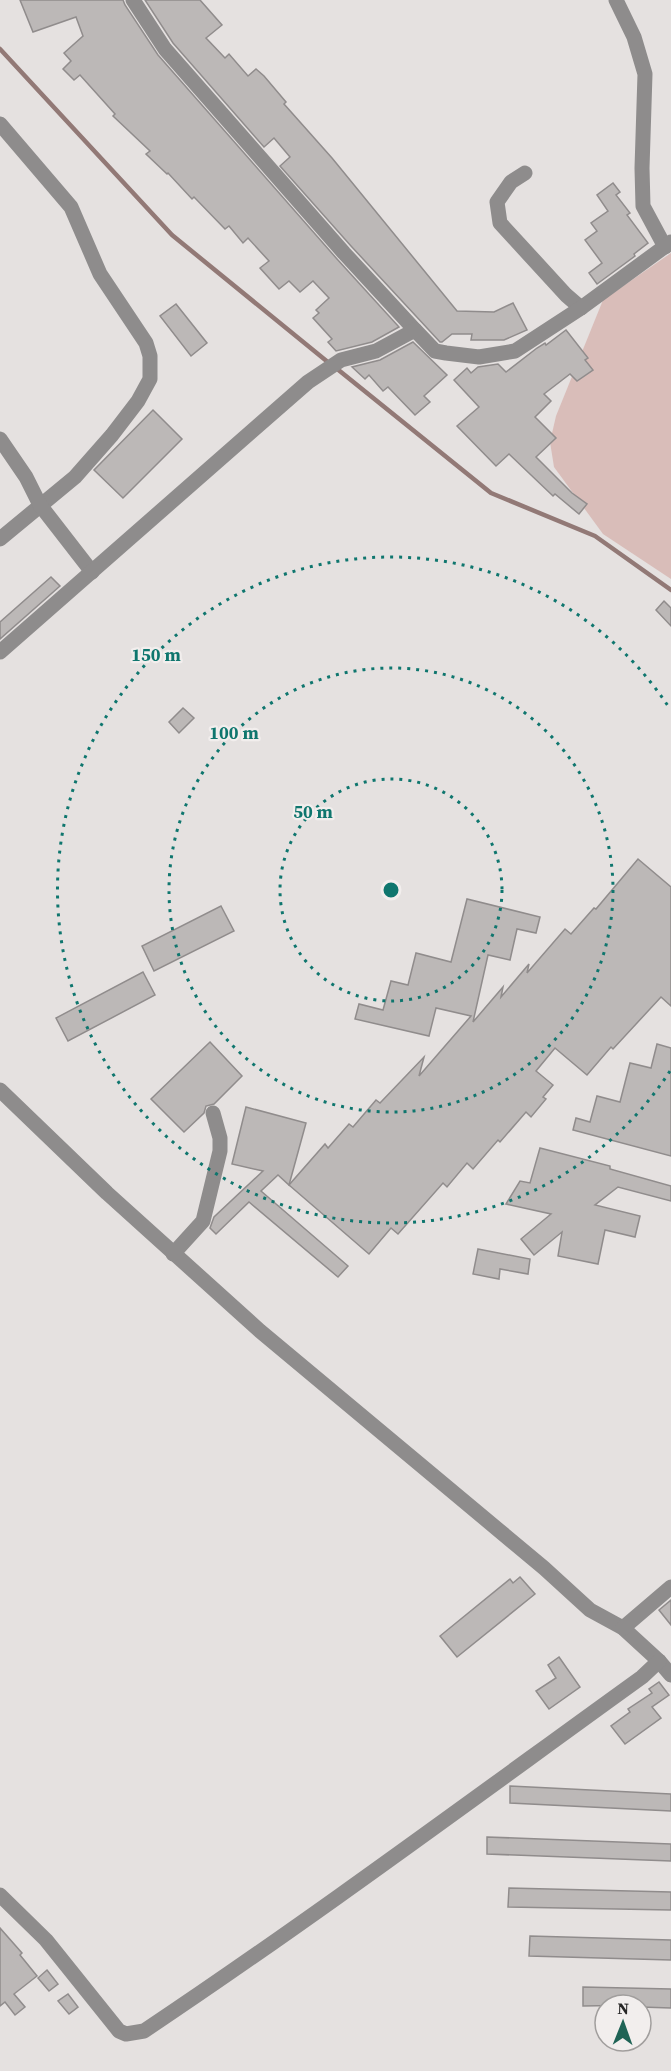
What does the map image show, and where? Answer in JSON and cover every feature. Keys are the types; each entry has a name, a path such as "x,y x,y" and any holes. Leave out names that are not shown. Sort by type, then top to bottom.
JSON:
{"street":[{"path":"133,0 165,50 415,330 435,351 468,357 515,351 581,308 668,244 643,206 645,74 634,37 616,0"},
{"path":"0,124 70,207 100,274 146,343 150,356 150,379 138,401 112,435 75,477 0,538"},
{"path":"525,173 510,182 497,202 500,224 581,308"},
{"path":"0,652 308,382 341,360 376,351 415,330"},
{"path":"0,439 26,477 40,505 92,572"},
{"path":"0,1090 173,1254 308,1373 544,1568 590,1610 623,1628 671,1675"},
{"path":"173,1254 203,1221 220,1151 220,1138 213,1113"},
{"path":"623,1628 671,1587"},
{"path":"0,1895 46,1940 120,2031 126,2034 144,2031 299,1924 473,1799 642,1677 659,1661"}],"shaded area":[{"path":"671,253 671,579 603,534 554,467 550,442 556,416 603,300"}],"building":[{"path":"20,0 123,0 158,55 399,327 372,342 336,351 328,342 332,339 313,318 319,313 316,310 329,298 313,281 300,292 289,281 279,289 260,268 269,261 248,238 243,243 229,226 225,229 194,197 192,199 168,173 146,154 150,151 113,116 115,114 80,75 74,80 63,69 71,61 64,53 83,36 76,17 33,32"},
{"path":"145,0 200,0 222,25 206,38 225,58 229,54 248,76 256,69 264,76 286,102 284,104 332,158 457,311 494,312 513,303 527,330 504,340 471,340 472,334 452,334 440,342 280,166 290,157 274,138 264,147 173,43"},
{"path":"613,183 620,192 616,195 630,213 627,215 648,243 634,254 635,256 597,284 589,273 602,263 585,240 597,231 591,223 608,211 597,195"},
{"path":"176,304 207,343 191,356 160,316"},
{"path":"566,330 588,358 585,360 593,370 577,381 570,374 544,394 551,401 535,417 556,438 536,457 572,493 587,504 579,514 555,494 553,496 509,454 496,466 457,426 479,407 454,380 467,368 471,373 478,367 498,364 506,372 537,348 545,343 546,345"},
{"path":"413,342 447,375 424,396 430,402 415,415 388,387 383,391 369,375 365,379 352,367 380,360"},
{"path":"153,410 182,439 123,498 94,470"},
{"path":"51,577 60,586 0,639 0,622"},
{"path":"664,601 671,608 671,626 656,610"},
{"path":"183,708 194,718 179,733 169,722"},
{"path":"638,859 671,887 671,1006 661,997 613,1049 611,1047 587,1075 555,1048 536,1071 553,1085 543,1097 546,1099 531,1117 526,1112 473,1169 467,1163 447,1187 443,1183 398,1234 391,1228 369,1254 289,1185 325,1144 328,1148 349,1124 353,1127 376,1100 380,1103 424,1057 419,1076 471,1016 436,1008 429,1036 355,1019 359,1004 383,1010 391,981 408,985 416,953 451,962 467,899 540,917 536,933 517,929 510,960 488,955 473,1022 503,987 501,997 529,964 527,973 565,929 571,934 594,908 596,909"},
{"path":"221,906 234,931 154,971 142,946"},
{"path":"143,972 155,995 68,1041 56,1018"},
{"path":"210,1042 242,1076 214,1104 206,1106 204,1113 184,1132 151,1099"},
{"path":"657,1044 671,1048 671,1156 573,1130 576,1118 590,1122 597,1096 620,1102 630,1063 651,1068"},
{"path":"246,1107 306,1123 289,1185 278,1175 261,1191 348,1266 338,1277 249,1202 216,1234 210,1228 214,1217 263,1171 232,1164"},
{"path":"540,1148 610,1166 610,1169 671,1186 671,1201 618,1187 595,1205 640,1216 635,1237 605,1230 598,1264 558,1256 562,1232 534,1255 521,1239 551,1214 506,1204 520,1181 530,1183"},
{"path":"478,1249 530,1259 528,1274 500,1269 499,1279 473,1274"},
{"path":"520,1577 535,1594 457,1657 440,1636 510,1579 513,1583"},
{"path":"671,1600 671,1625 659,1610"},
{"path":"559,1657 580,1687 549,1709 536,1691 556,1678 548,1665"},
{"path":"659,1682 669,1695 652,1707 661,1718 625,1744 611,1726 630,1712 628,1709 652,1693 649,1689"},
{"path":"510,1786 671,1794 671,1811 510,1803"},
{"path":"487,1837 671,1844 671,1861 487,1854"},
{"path":"509,1888 671,1892 671,1910 508,1907"},
{"path":"0,1928 22,1953 20,1955 37,1976 14,1994 25,2007 15,2015 5,2002 0,2006"},
{"path":"530,1936 671,1940 671,1960 529,1956"},
{"path":"47,1970 58,1984 49,1991 38,1978"},
{"path":"583,1987 671,1989 671,2008 653,2007 653,1993 593,1993 593,2006 583,2006"},
{"path":"68,1994 78,2007 69,2014 58,2001"}],"waterway":[{"path":"0,49 172,235 329,363"},
{"path":"336,368 491,493 595,536 671,590"}]}
